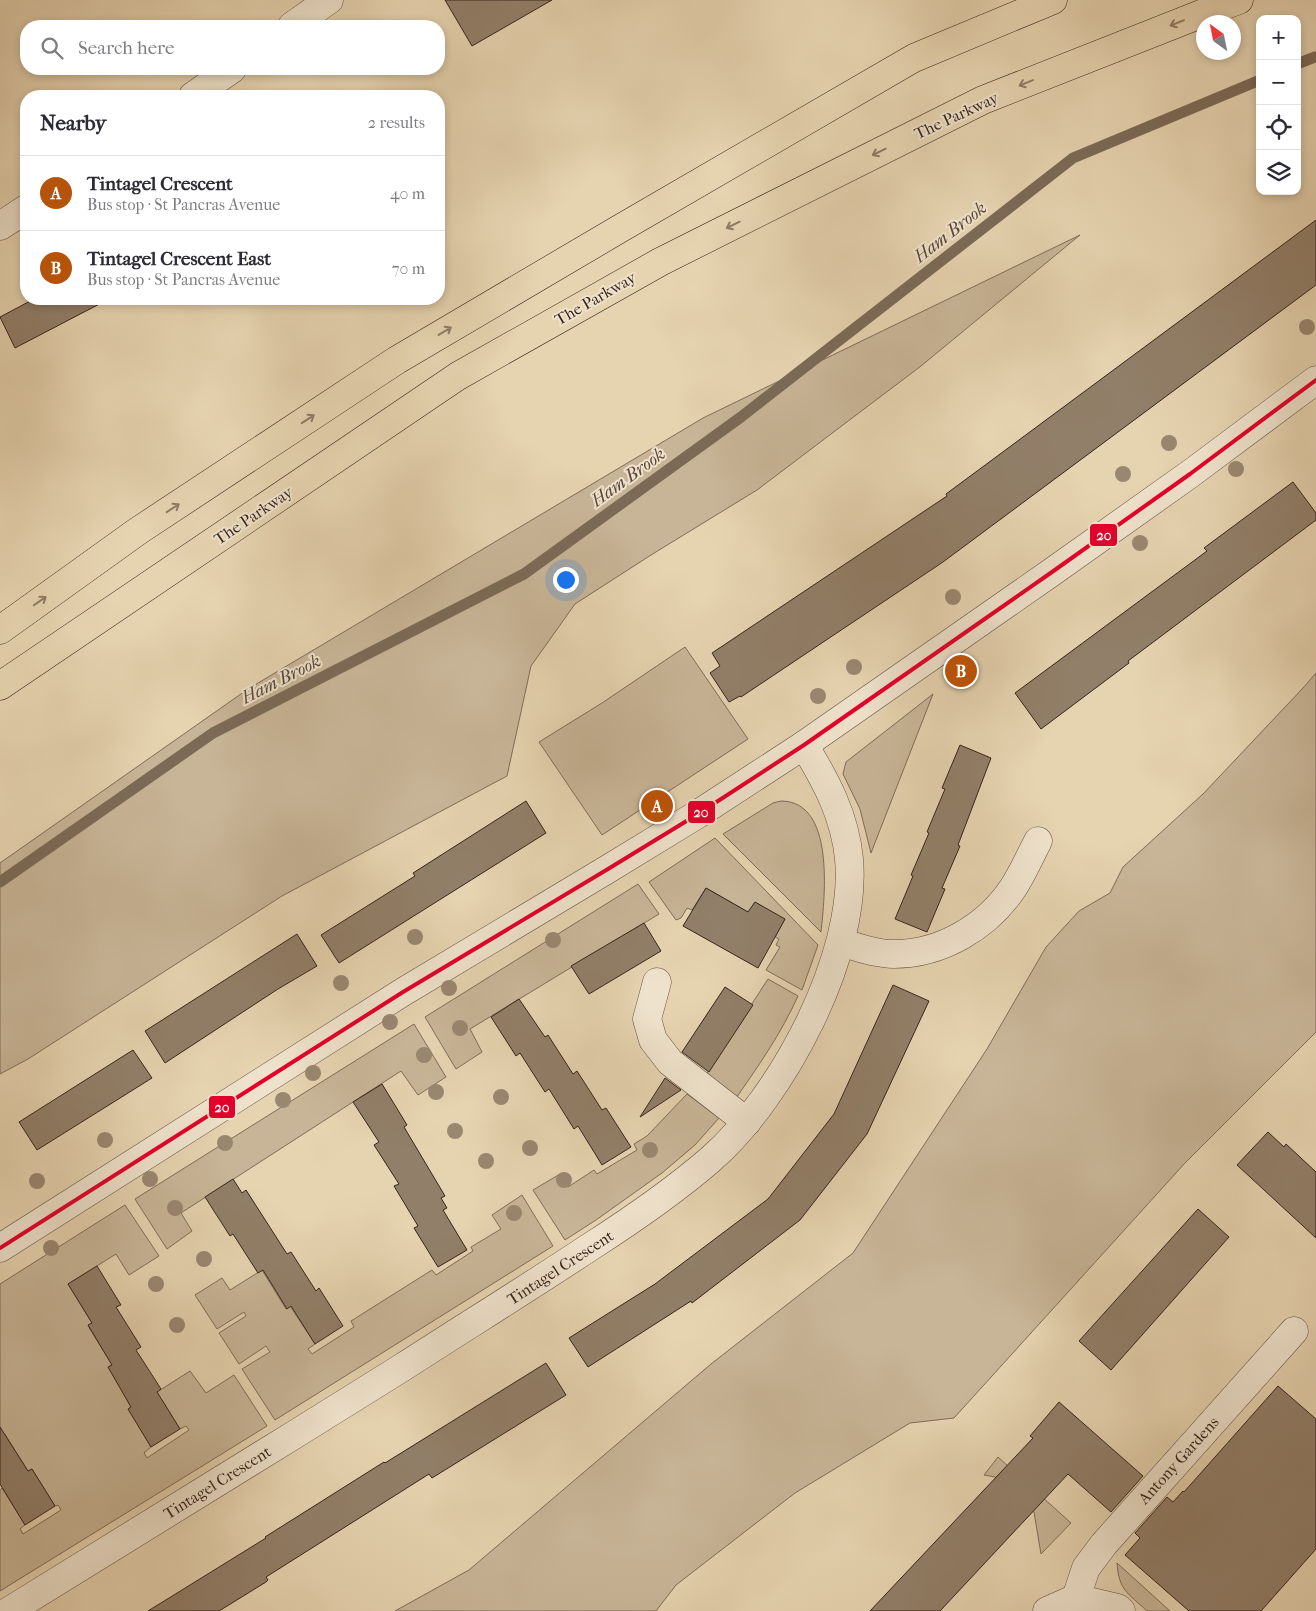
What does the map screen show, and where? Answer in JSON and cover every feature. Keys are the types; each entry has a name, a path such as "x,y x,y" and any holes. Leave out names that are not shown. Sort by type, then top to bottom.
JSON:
{"highway":[{"path":"0,630 138,531 397,360 914,58 1052,0"},
{"name":"The Parkway","path":"0,686 458,376 660,262 983,100 1239,0"}],"street":[{"path":"301,20 329,0"},
{"path":"202,90 223,75"},
{"path":"0,226 20,213"},
{"path":"0,1248 403,992 624,859 804,745 1190,474 1316,380"},
{"name":"Tintagel Crescent","path":"9,1611 385,1378 658,1202 713,1158 747,1122 799,1043 820,1000 842,942 850,894 850,860 837,806 826,781 804,745"},
{"path":"842,942 858,948 894,954 933,949 958,939 989,916 1012,889 1038,841"},
{"path":"656,982 647,1019 654,1040 670,1062 747,1122"},
{"name":"Antony Gardens","path":"1076,1598 1086,1568 1104,1544 1294,1331"},
{"path":"1047,1611 1076,1598 1118,1608 1121,1611"}],"shaded area":[{"path":"1080,235 921,366 757,490 575,604 531,666 507,776 282,896 28,1059 0,1074 0,863 248,689 703,418"},
{"path":"685,647 748,739 602,835 539,742 602,703"},
{"path":"1316,673 1316,1032 1185,1163 954,1418 910,1423 795,1493 676,1585 656,1611 395,1611 469,1570 711,1364 853,1253 987,1049 1046,947 1079,911 1110,893 1123,867 1203,794"},
{"path":"933,694 871,853 860,809 843,774 846,762"},
{"path":"781,801 798,805 811,816 818,833 823,853 824,875 821,932 723,834 773,803"},
{"path":"715,838 818,945 802,990 766,970 780,947 776,945 779,939 775,937 785,919 748,912 706,888 692,910 687,908 681,918 676,920 649,882"},
{"path":"638,884 659,914 470,1029 482,1052 456,1069 425,1017"},
{"path":"768,979 798,996 776,1037 734,1101 702,1081"},
{"path":"414,1024 446,1077 418,1095 401,1071 181,1213 192,1231 167,1249 135,1199"},
{"path":"687,1094 719,1118 695,1145 662,1173 565,1240 533,1190 560,1174 568,1187 594,1170 597,1174 637,1150 634,1144 647,1136"},
{"path":"522,1195 553,1246 275,1420 242,1369 270,1352 266,1346 239,1364 219,1333 246,1316 244,1312 217,1329 195,1295 222,1278 230,1290 262,1270 286,1309 290,1306 315,1344 308,1349 312,1354 354,1327 351,1321 432,1270 436,1275 473,1251 471,1247 501,1229 492,1215"},
{"path":"125,1205 159,1256 129,1275 116,1254 68,1284 92,1323 88,1326 112,1365 108,1367 131,1407 128,1409 151,1447 144,1453 147,1458 189,1430 186,1426 180,1429 157,1392 190,1371 206,1393 234,1375 267,1426 0,1591 0,1490 2,1488 25,1525 20,1529 23,1534 61,1510 58,1505 55,1506 32,1469 28,1471 4,1433 0,1434 0,1284"},
{"path":"998,1457 1071,1523 1041,1554 1034,1512 995,1477 984,1475"},
{"path":"1117,1563 1170,1611 1147,1611 1122,1586"}],"building":[{"path":"445,0 552,0 472,46"},
{"path":"1316,220 1316,285 943,562 741,697 729,702 710,673 720,666 712,653 947,496 946,494"},
{"path":"23,305 97,305 15,348 0,317"},
{"path":"1293,482 1316,513 1316,520 1041,729 1015,693 1207,551 1204,548"},
{"path":"960,745 991,758 958,845 960,846 942,888 945,889 927,932 895,919 945,789 942,788"},
{"path":"526,801 546,833 339,963 321,935 415,876 413,873"},
{"path":"706,888 748,912 755,902 785,919 758,968 683,926"},
{"path":"644,923 661,951 589,994 571,966"},
{"path":"297,934 317,966 278,989 165,1063 145,1031"},
{"path":"893,985 929,1001 867,1134 800,1220 692,1303 691,1301 588,1367 569,1338 655,1284 768,1199 834,1114"},
{"path":"725,987 753,1005 709,1072 682,1052"},
{"path":"519,999 545,1037 548,1035 573,1074 577,1071 602,1110 606,1108 631,1147 602,1165 578,1126 574,1129 549,1089 545,1092 520,1053 516,1056 491,1017"},
{"path":"133,1050 152,1078 37,1150 19,1122"},
{"path":"665,1078 681,1090 640,1117"},
{"path":"382,1084 407,1125 404,1127 445,1196 441,1198 447,1208 443,1210 467,1250 438,1267 414,1228 418,1226 394,1186 399,1184 374,1145 379,1142 353,1102"},
{"path":"1268,1132 1284,1147 1286,1144 1316,1172 1316,1238 1237,1165"},
{"path":"233,1179 242,1193 246,1190 287,1254 291,1252 316,1291 319,1288 343,1326 315,1344 291,1306 287,1309 263,1270 258,1273 233,1234 230,1236 205,1197"},
{"path":"1198,1209 1229,1237 1111,1370 1079,1341"},
{"path":"97,1266 121,1305 116,1307 141,1347 136,1350 161,1389 157,1392 180,1429 151,1447 128,1409 131,1407 108,1367 112,1365 88,1325 92,1323 68,1284"},
{"path":"546,1363 566,1395 432,1478 429,1474 266,1577 268,1580 266,1582 219,1611 148,1611 384,1462"},
{"path":"1278,1386 1316,1419 1316,1549 1261,1611 1189,1611 1125,1555 1140,1538 1135,1533 1167,1497 1173,1502 1184,1492"},
{"path":"1059,1402 1143,1476 1111,1512 1068,1474 940,1611 870,1611 1033,1438 1030,1436"},
{"path":"0,1427 28,1471 32,1469 55,1506 25,1525 0,1484"}],"waterway":[{"name":"Ham Brook","path":"1301,62 1315,57"},
{"name":"Ham Brook","path":"0,882 213,733 524,574 741,417 1073,158 1256,82"}],"transit line":[{"name":"20","path":"0,1248 403,992 698,814 804,745 1190,474 1316,380"}],"place":[{"name":"Tintagel Crescent East","path":"961,671"},
{"name":"Tintagel Crescent","path":"657,806"}]}
